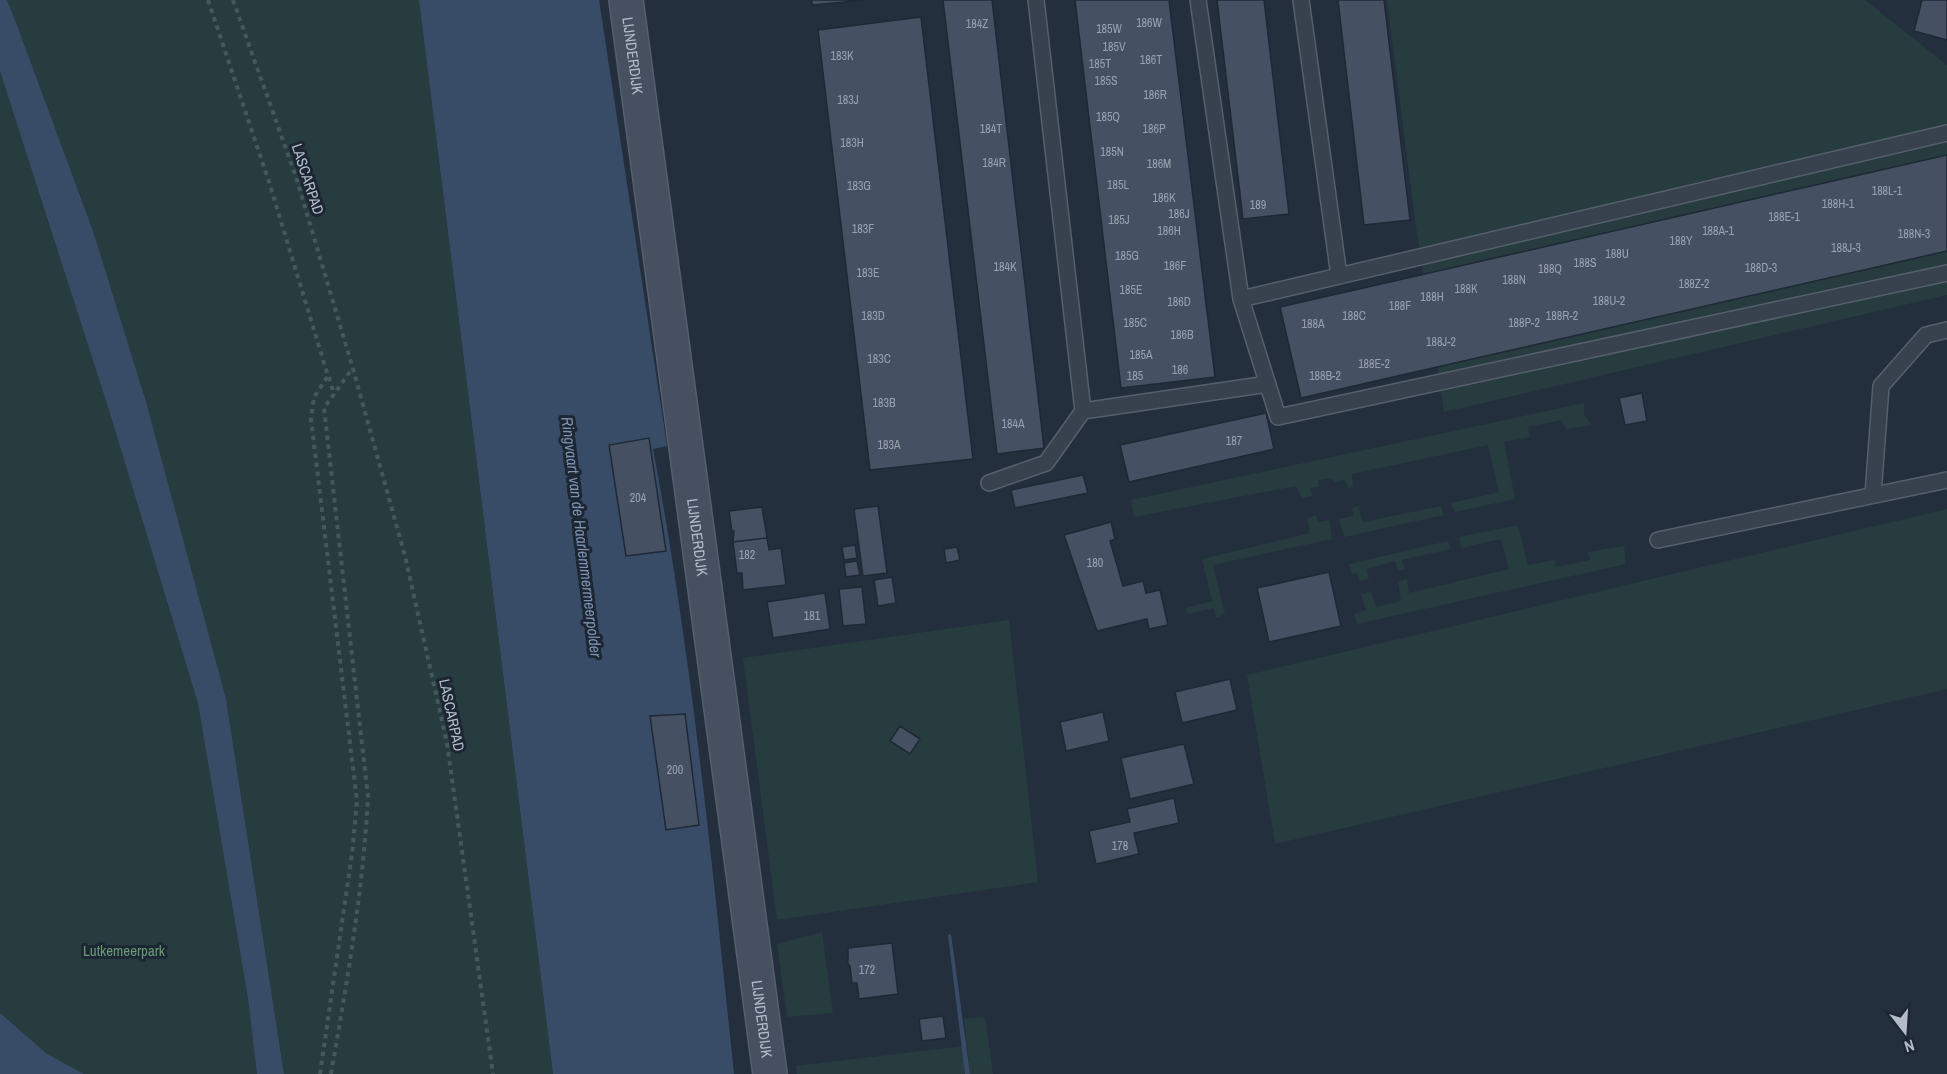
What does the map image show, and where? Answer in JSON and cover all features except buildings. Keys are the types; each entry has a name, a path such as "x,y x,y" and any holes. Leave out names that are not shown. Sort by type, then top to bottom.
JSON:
{"street":[{"name":"LIJNDERDIJK","path":"626,0 770,1074"}],"lane":[{"path":"989,483 1046,463 1083,411 1036,0"},
{"path":"1198,0 1241,299 1278,417 1947,273"},
{"path":"1301,0 1340,276"},
{"path":"1241,299 1947,133"},
{"path":"1873,495 1881,386 1926,335 1947,330"},
{"path":"1083,411 1268,384"},
{"path":"1658,540 1947,480"}],"path":[{"path":"208,0 270,185 334,395"},
{"name":"LASCARPAD","path":"232,0 296,177 405,556 447,743 493,1074"},
{"path":"331,1074 353,949 365,853 368,797 324,408 353,369"},
{"path":"320,1074 352,854 357,801 311,419 314,397 328,376"}],"green space":[{"path":"7,0 419,0 553,1074 284,1074 226,699 93,231"},
{"path":"1387,0 1865,0 1947,65 1947,295 1444,412 1416,227"},
{"name":"Lutkemeerpark","path":"0,37 218,739 267,1074 0,1074"},
{"path":"1584,403 1584,414 1592,425 1566,429 1561,420 1528,427 1530,437 1504,442 1515,499 1455,512 1451,503 1499,492 1488,445 1352,474 1353,487 1348,488 1345,480 1334,483 1332,478 1318,480 1319,487 1310,488 1312,496 1302,498 1296,486 1134,517 1131,500"},
{"path":"1358,506 1363,522 1441,506 1444,515 1344,537 1339,519 1353,516 1352,508"},
{"path":"1947,509 1947,689 1275,844 1247,675"},
{"path":"1316,515 1318,522 1329,520 1332,539 1213,565 1225,614 1216,618 1214,608 1187,614 1186,608 1212,601 1202,559 1310,533 1307,518"},
{"path":"1518,525 1528,565 1554,560 1556,567 1590,560 1588,552 1624,546 1626,564 1357,624 1354,614 1366,610 1361,594 1371,592 1376,607 1401,601 1398,582 1407,579 1409,593 1509,569 1501,539 1461,548 1459,537"},
{"path":"1448,541 1451,549 1402,560 1404,569 1398,571 1395,561 1366,569 1369,579 1359,581 1358,573 1352,574 1349,564"},
{"path":"1009,620 1038,882 777,920 743,658"},
{"path":"822,932 833,1013 787,1017 777,944"},
{"path":"985,1017 993,1074 970,1074 964,1019"},
{"path":"963,1046 965,1074 797,1074 796,1066"}],"water":[{"path":"0,0 7,0 93,231 146,402 226,699 284,1074 257,1074 248,998 198,703 109,410 0,71"},
{"name":"Ringvaart van de Haarlemmermeerpolder","path":"419,0 599,0 667,446 653,449 690,682 734,1074 553,1074"},
{"path":"951,934 970,1074 965,1074 948,935"},
{"path":"0,1013 47,1054 84,1074 0,1074"}]}
